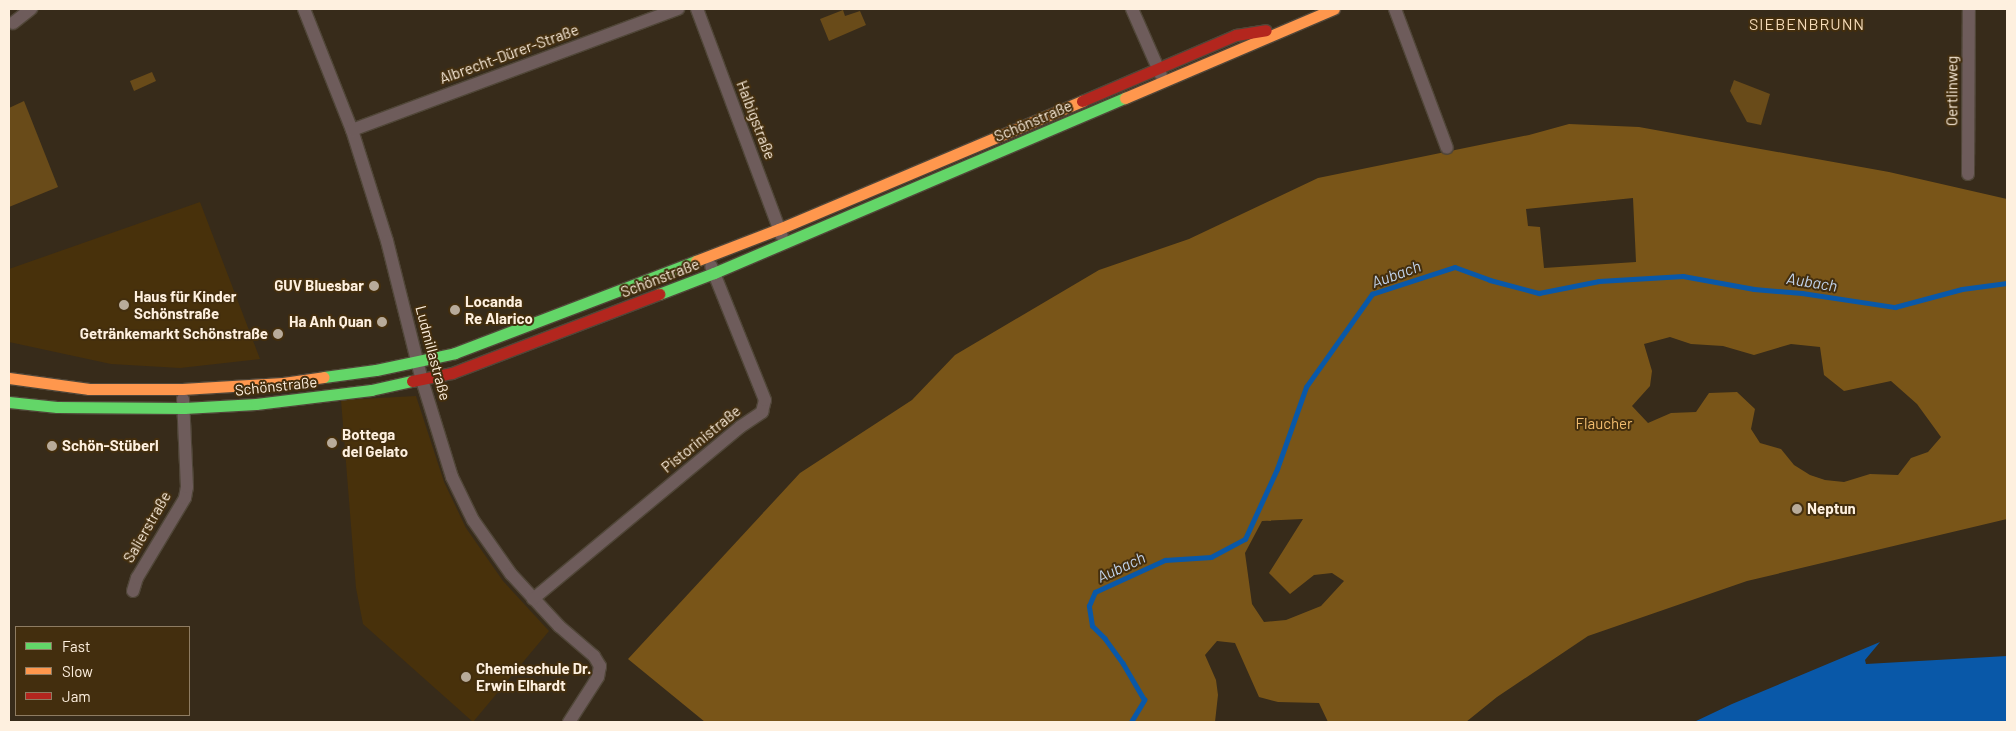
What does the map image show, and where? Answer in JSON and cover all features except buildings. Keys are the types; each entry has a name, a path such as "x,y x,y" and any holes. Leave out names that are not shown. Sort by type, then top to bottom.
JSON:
{"street":[{"path":"13,23 32,9"},
{"name":"Ludmillastraße","path":"304,9 352,130 388,241 422,380 452,476 473,520 511,574 559,626 594,656 600,666 598,677 569,722"},
{"name":"Albrecht-Dürer-Straße","path":"352,130 678,9"},
{"name":"Halbigstraße","path":"697,9 784,243"},
{"path":"1132,9 1164,82"},
{"name":"Schönstraße","path":"9,402 57,407 184,408 265,403 370,390 452,373 714,273 1334,9"},
{"path":"1395,9 1447,148"},
{"name":"Oertlinweg","path":"1968,174 1969,9"},
{"name":"Schönstraße","path":"9,378 89,388 182,390 283,383 418,362 455,353 779,229 1236,34 1286,28"},
{"name":"Pistorinistraße","path":"533,599 740,427 762,412 765,400 708,257"},
{"name":"Salierstraße","path":"133,591 137,578 184,498 187,487 182,390"}],"shaded area":[{"path":"843,10 845,16 860,11 866,25 829,41 820,19"},
{"path":"152,72 156,81 134,91 130,81"},
{"path":"1734,80 1770,94 1761,125 1747,122 1730,91"},
{"path":"24,101 58,187 9,207 9,108"},
{"name":"Haus für Kinder Schönstraße","path":"200,202 260,359 180,368 111,364 9,342 9,269"},
{"path":"416,396 444,482 466,528 503,581 549,631 473,722 363,624 356,588 341,400"}],"green space":[{"name":"Flaucher","path":"1569,124 1639,127 1889,172 2007,199 2007,519 1747,581 1588,636 1497,697 1466,722 1328,722 1319,703 1278,702 1259,697 1235,643 1217,641 1205,655 1216,680 1218,695 1215,722 705,722 628,659 800,473 912,400 955,355 1099,270 1189,239 1318,178 1529,135","holes":["1633,198 1636,262 1544,268 1540,227 1528,226 1526,209","1670,337 1691,344 1723,346 1754,355 1791,344 1820,347 1824,375 1844,391 1891,381 1917,404 1941,437 1928,452 1911,458 1898,475 1870,474 1844,482 1825,480 1810,475 1794,465 1781,449 1760,443 1751,429 1755,409 1737,392 1709,393 1696,412 1671,413 1648,423 1632,406 1650,386 1652,371 1644,344","1303,519 1269,573 1290,594 1314,575 1332,573 1344,581 1321,606 1286,620 1264,622 1252,604 1245,553 1262,521"]}],"water":[{"path":"1880,642 1865,660 1866,664 2007,656 2007,722 1694,722 1732,704"}],"waterway":[{"name":"Aubach","path":"1131,722 1144,700 1123,664 1105,639 1092,626 1089,606 1095,592 1165,560 1211,557 1245,539 1277,469 1306,387 1372,294 1455,267 1490,280 1539,293 1599,281 1683,276 1754,289 1802,293 1895,307 1962,289 2007,283"}],"traffic: fast":[{"path":"659,294 714,273 1125,98"},
{"path":"324,377 376,370 455,353 696,261"},
{"path":"9,402 57,407 184,408 256,404 371,390 412,381"}],"traffic: slow":[{"path":"1125,98 1334,9"},
{"path":"696,261 779,229 1082,101"},
{"path":"9,378 89,389 182,389 283,383 324,377"}],"traffic: jam":[{"path":"1082,101 1236,35 1266,30"},
{"path":"412,381 452,373 659,294"}],"place":[{"name":"GUV Bluesbar","path":"374,286"},
{"name":"Haus für Kinder Schönstraße","path":"124,305"},
{"name":"Locanda Re Alarico","path":"455,310"},
{"name":"Ha Anh Quan","path":"382,322"},
{"name":"Getränkemarkt Schönstraße","path":"278,334"},
{"name":"Bottega del Gelato","path":"332,443"},
{"name":"Schön-Stüberl","path":"52,446"},
{"name":"Neptun","path":"1797,509"},
{"name":"Chemieschule Dr. Erwin Elhardt","path":"466,677"}],"district":[{"name":"SIEBENBRUNN","path":"1807,24"}]}
